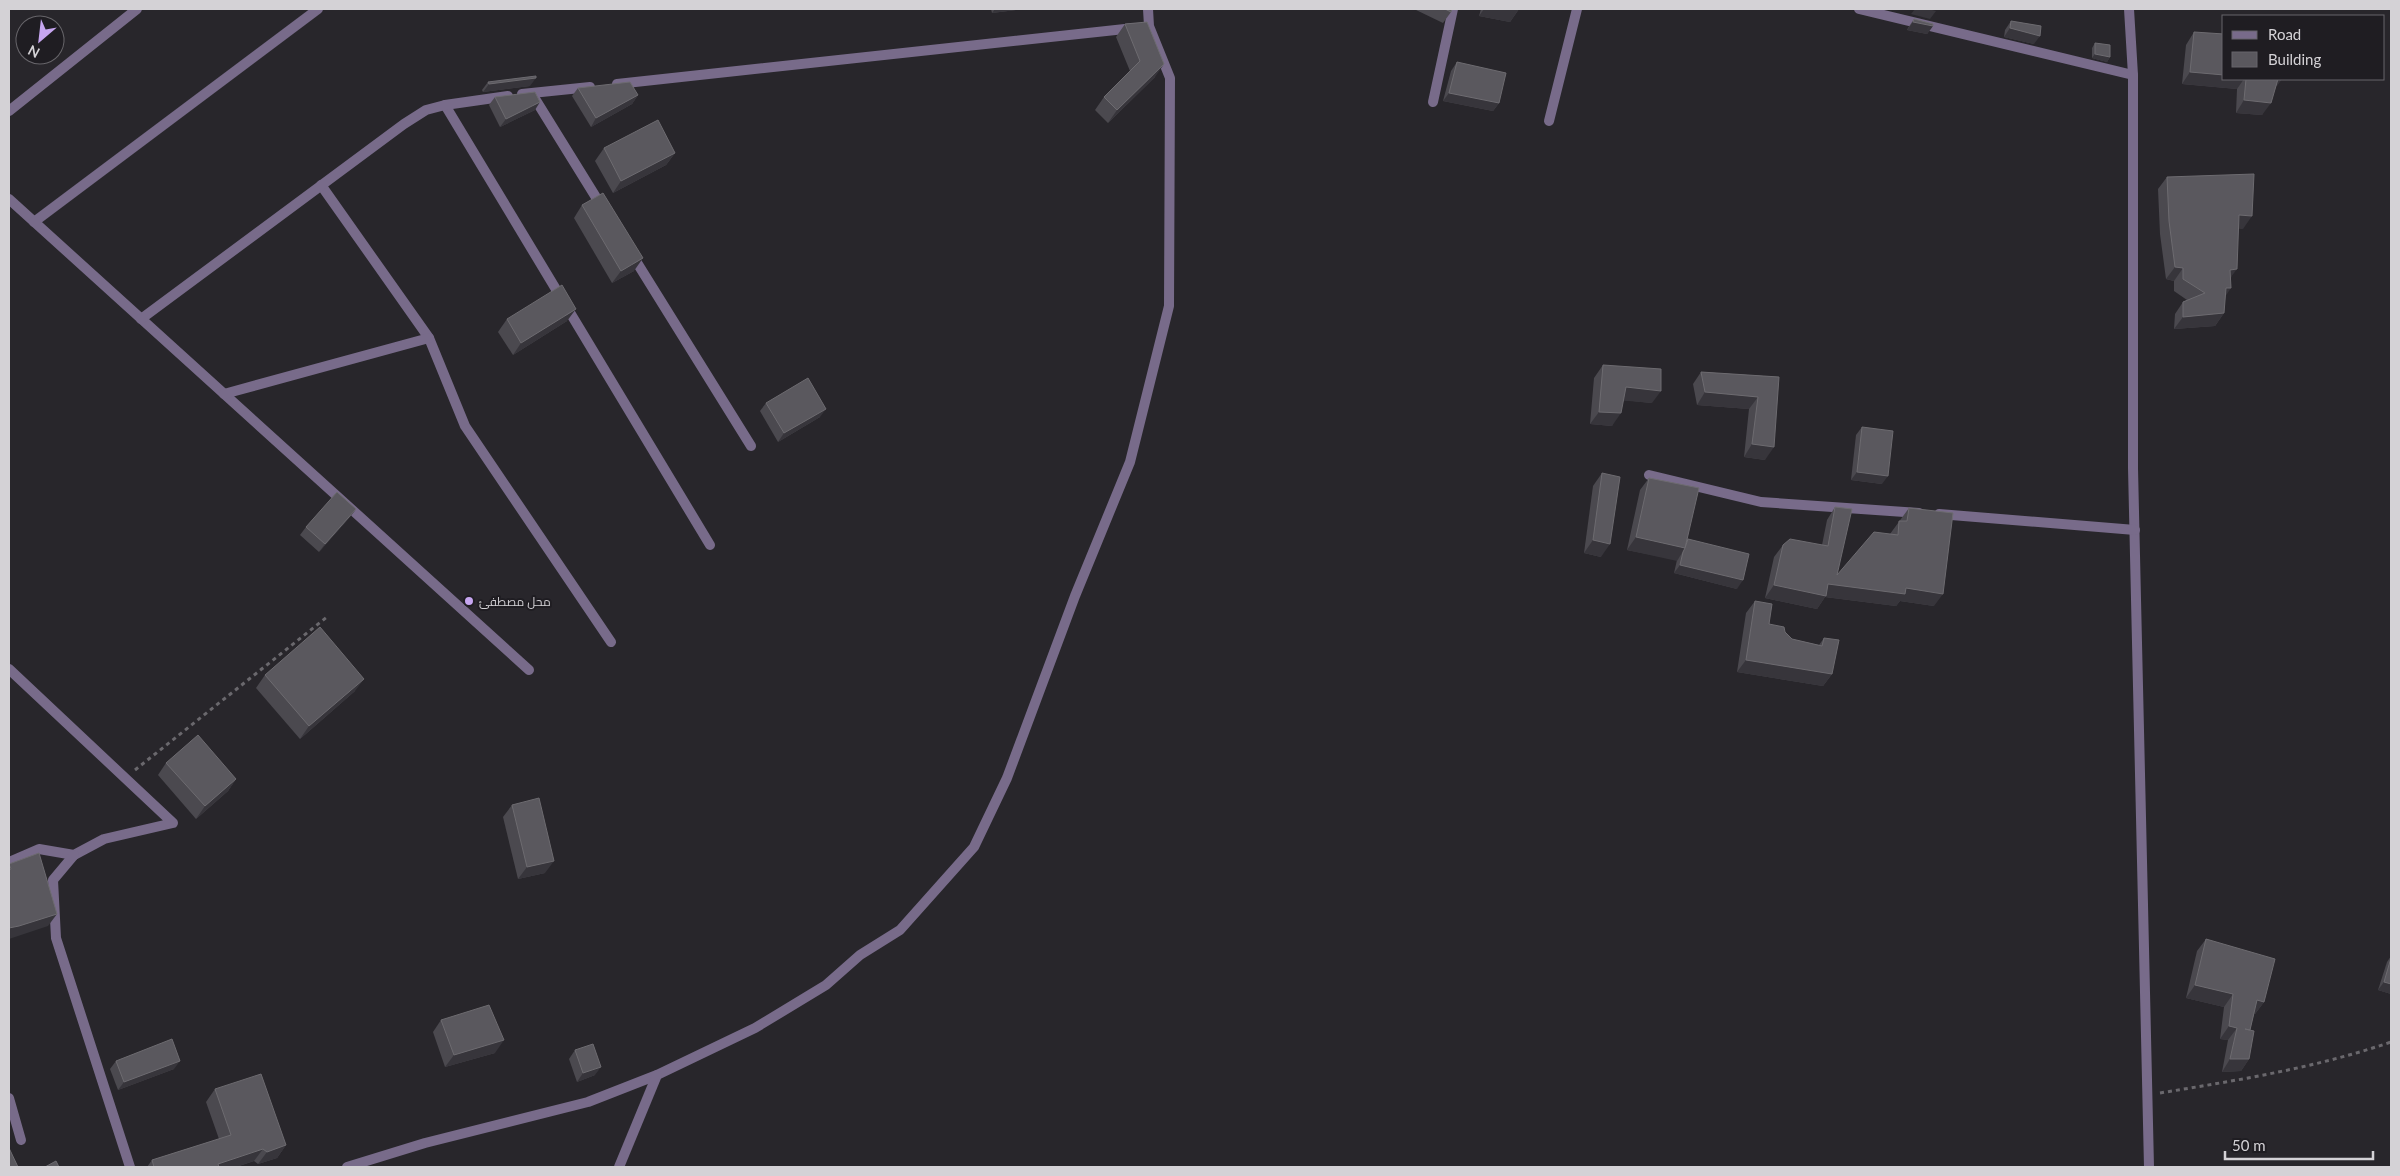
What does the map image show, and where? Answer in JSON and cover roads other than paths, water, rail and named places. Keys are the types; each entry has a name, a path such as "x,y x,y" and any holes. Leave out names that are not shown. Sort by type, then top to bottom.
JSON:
{"street":[{"path":"9,111 137,9"},
{"path":"34,222 318,9"},
{"path":"347,1167 425,1143 588,1102 657,1075 755,1028 826,985 860,955 900,930 974,847 999,795 1075,596 1130,462 1169,306 1170,78 1149,26 1148,9"},
{"path":"1433,102 1454,9"},
{"path":"1549,121 1577,9"},
{"path":"1859,9 2133,75"},
{"path":"2129,9 2133,75 2135,530 2149,1167"},
{"path":"142,319 321,185 426,110 444,105 532,93 1149,26"},
{"path":"532,93 610,219"},
{"path":"444,105 710,545"},
{"path":"321,185 429,338 465,426 611,642"},
{"path":"9,199 529,670"},
{"path":"626,244 751,446"},
{"path":"224,394 429,338"},
{"path":"1649,475 1761,502 1955,515 2135,530"},
{"path":"9,669 173,824 104,840 74,855 52,880 56,938 130,1167"},
{"path":"9,862 39,849 74,855"},
{"path":"619,1167 657,1075"},
{"path":"9,1098 21,1140"}],"place":[{"name":"محل مصطفئ","path":"469,601"}]}
